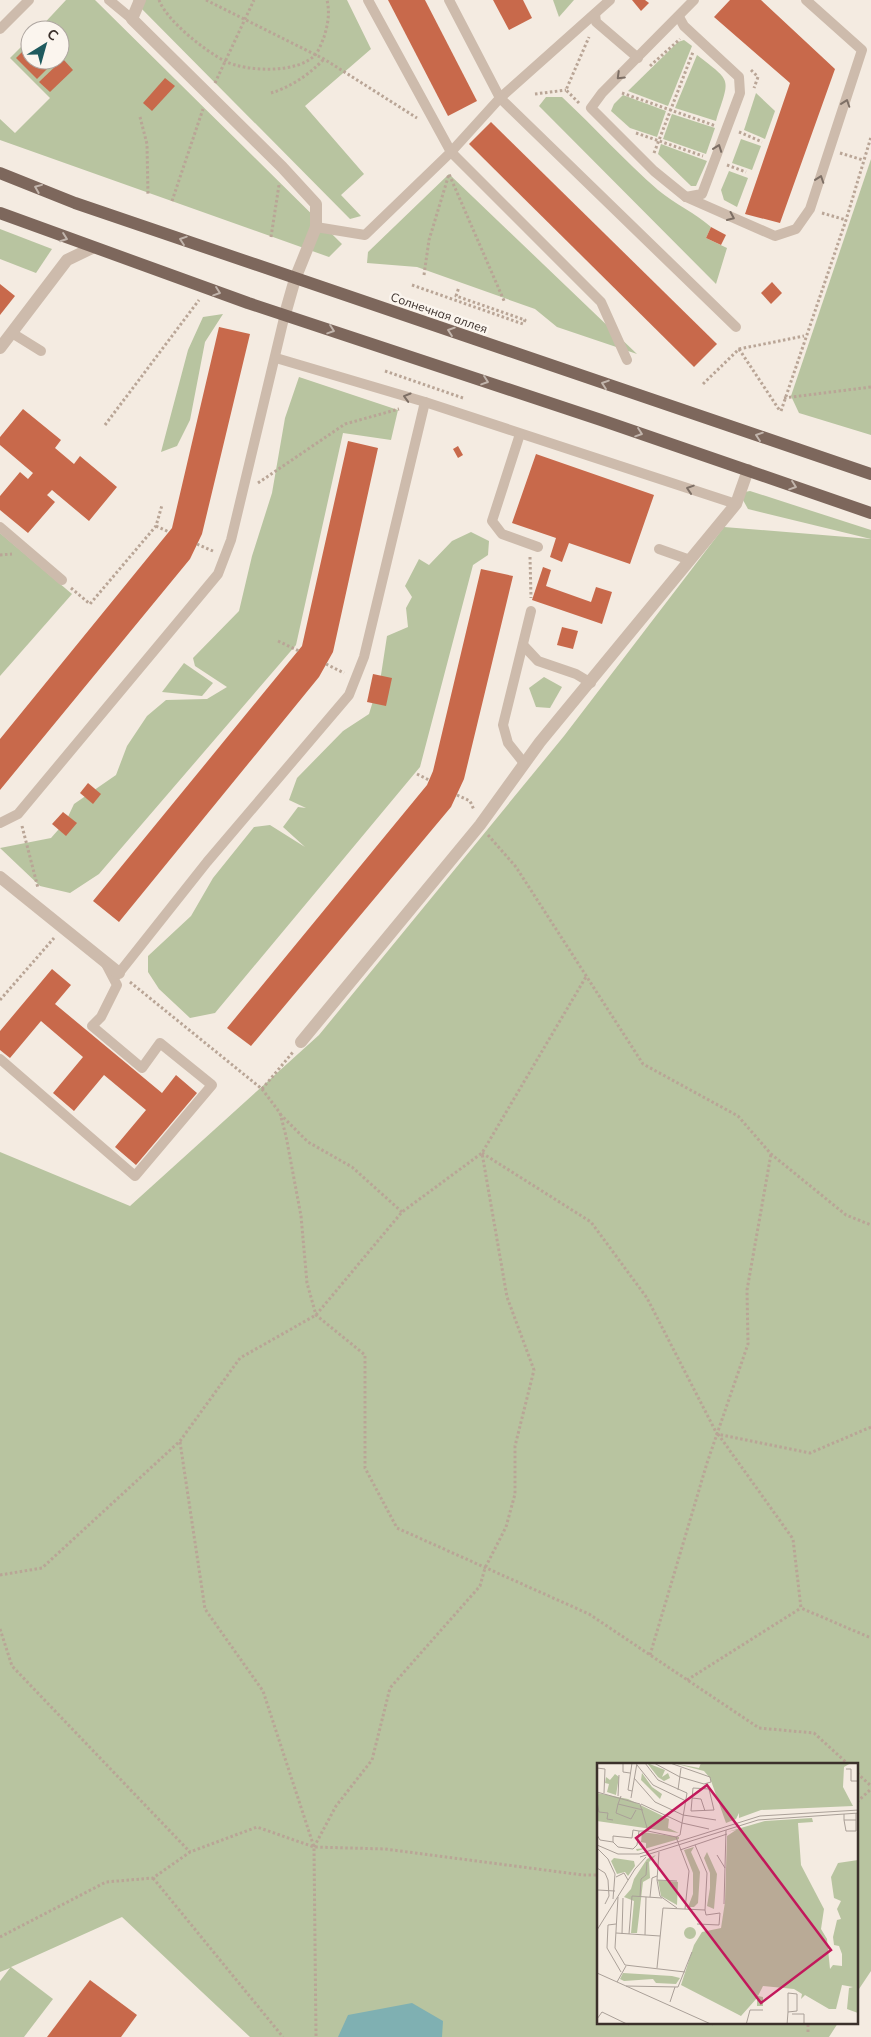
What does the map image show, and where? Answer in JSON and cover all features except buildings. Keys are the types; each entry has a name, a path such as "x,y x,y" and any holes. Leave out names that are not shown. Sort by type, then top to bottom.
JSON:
{"main road":[{"name":"Солнечная аллея","path":"0,173 75,203 871,474"},
{"path":"0,214 92,248 871,513"}],"street":[{"path":"140,0 132,19 282,167 316,204 316,227 295,278 285,314"},
{"path":"0,348 67,260 92,248"},
{"path":"301,1042 480,826 524,763 736,504 748,470"},
{"path":"0,877 119,973"}],"lane":[{"path":"0,29 29,0"},
{"path":"109,0 132,19"},
{"path":"368,0 451,152 601,302 628,360"},
{"path":"449,0 500,98 736,326"},
{"path":"316,227 365,235 451,152 500,98 609,0"},
{"path":"694,0 602,93 592,108 654,171 686,197 775,236 796,229 810,209 862,50 806,0"},
{"path":"595,14 596,22 638,58"},
{"path":"679,16 684,26 738,77 740,93 702,194 686,197"},
{"path":"0,823 18,814 218,574 231,540 285,314"},
{"path":"12,333 41,351"},
{"path":"276,358 425,402 736,504"},
{"path":"119,973 219,847 349,695 364,657 425,402"},
{"path":"520,434 492,521 502,534 534,546"},
{"path":"0,527 62,580"},
{"path":"659,549 690,560"},
{"path":"524,763 508,743 504,725 532,611"},
{"path":"523,645 538,661 576,674 591,683"},
{"path":"0,1059 135,1176 212,1085 160,1044 142,1068 92,1026 101,1017 117,985 106,963"}],"path":[{"path":"159,0 161,6 186,33 226,62 247,68 281,68 302,63 316,55 328,20 330,10 327,0"},
{"path":"206,0 324,59 440,132"},
{"path":"566,90 590,36 586,31"},
{"path":"643,72 679,39 686,38"},
{"path":"647,148 654,154 669,109 695,45"},
{"path":"271,93 286,88 303,78 324,59"},
{"path":"616,98 629,86"},
{"path":"535,94 566,90"},
{"path":"566,90 585,110"},
{"path":"622,92 718,127"},
{"path":"140,117 147,144 148,196"},
{"path":"716,134 721,119"},
{"path":"641,142 628,130 708,158"},
{"path":"738,132 762,142"},
{"path":"739,349 781,411 846,220 863,160 869,151 871,137"},
{"path":"830,149 863,160"},
{"path":"726,165 746,172"},
{"path":"271,237 282,167"},
{"path":"424,275 429,240 449,174 505,303"},
{"path":"810,209 846,220"},
{"path":"412,286 523,324 525,320 456,296 459,287"},
{"path":"106,425 201,298"},
{"path":"703,384 739,349 805,336"},
{"path":"385,371 425,385"},
{"path":"784,398 871,387"},
{"path":"243,493 345,424 425,402"},
{"path":"62,580 90,604 156,526 162,505"},
{"path":"156,526 169,532"},
{"path":"532,611 534,546"},
{"path":"278,641 299,651"},
{"path":"326,664 356,678"},
{"path":"417,774 429,780"},
{"path":"457,795 470,801 480,826 516,867 643,1064 738,1116 771,1154 846,1215 871,1225"},
{"path":"18,814 44,912"},
{"path":"0,1000 63,928"},
{"path":"119,973 262,1089 280,1114 308,1142 352,1167 402,1212"},
{"path":"0,1575 42,1568 180,1441 240,1358 316,1315 402,1212 482,1153 587,975"},
{"path":"262,1089 301,1042"},
{"path":"280,1114 301,1216 307,1283 316,1315 365,1355 365,1468 397,1528 589,1614 759,1728 814,1733 847,1763"},
{"path":"482,1153 591,1222 647,1298 717,1434 792,1539 801,1608"},
{"path":"314,1847 336,1806 372,1760 390,1688 480,1586 484,1568 506,1527 515,1494 515,1446 534,1370 507,1297 482,1153"},
{"path":"650,1655 717,1434 748,1344 746,1290 771,1154"},
{"path":"717,1434 810,1453 871,1427"},
{"path":"180,1441 205,1609 263,1691 314,1847 316,2037"},
{"path":"801,1608 871,1638"},
{"path":"687,1680 801,1608"},
{"path":"0,1629 12,1666 190,1852"},
{"path":"858,1774 871,1787 858,1801"},
{"path":"0,1937 106,1882 153,1878 190,1852 258,1827 314,1847 385,1848 583,1875 597,1875"},
{"path":"153,1878 283,2037"},
{"path":"808,2024 808,2032"}],"green space":[{"path":"66,0 95,0 342,244 329,257 0,140 0,119 15,133 50,98 22,70 70,70 70,20 47,20"},
{"path":"133,0 347,0 371,49 305,106 364,174 341,195 361,216 350,219"},
{"path":"553,0 574,0 559,17"},
{"path":"684,40 692,46 668,106 628,91 678,42"},
{"path":"20,48 20,68 10,58"},
{"path":"697,55 717,71 725,82 726,88 716,121 675,108"},
{"path":"756,93 775,111 765,139 744,130"},
{"path":"623,95 666,111 657,137 630,128 611,111 614,104"},
{"path":"546,97 562,97 658,190 711,227 706,238 727,248 716,284 539,106"},
{"path":"672,114 715,128 706,154 663,139"},
{"path":"741,139 761,146 752,170 732,163"},
{"path":"661,144 707,161 696,186 691,186 658,154"},
{"path":"871,159 871,435 799,413 791,396"},
{"path":"729,171 748,178 737,207 724,200 721,190"},
{"path":"449,174 637,354 557,327 535,309 417,267 367,263 368,252"},
{"path":"0,229 52,249 36,273 0,259"},
{"path":"223,314 205,342 190,420 177,446 161,452 188,350 203,317"},
{"path":"299,377 398,410 391,440 343,433 296,645 99,874 70,893 40,886 0,848 51,838 66,821 74,804 116,775 127,746 147,716 166,700 207,699 227,687 195,666 193,658 239,611 252,556 272,493 285,418"},
{"path":"750,491 871,530 871,539 748,509 739,493"},
{"path":"724,527 871,539 871,1971 858,1990 858,1763 597,1763 597,2024 837,2024 829,2037 250,2037 122,1917 11,1967 53,1999 24,2037 0,2037 0,1981 10,1968 0,1972 0,1152 130,1206 319,1035 564,736"},
{"path":"471,532 489,541 488,555 473,565 420,767 215,1013 190,1018 159,989 148,972 148,956 191,916 213,878 254,827 270,825 305,847 283,827 298,807 306,808 289,800 297,778 343,731 369,714 381,675 387,636 408,627 406,608 412,597 405,586 419,559 429,565 452,541"},
{"path":"0,533 72,594 0,676"},
{"path":"184,663 213,683 202,696 162,692"},
{"path":"544,677 562,687 550,708 536,707 529,688"}],"water":[{"path":"412,2003 443,2021 442,2037 338,2037 348,2015"}]}
